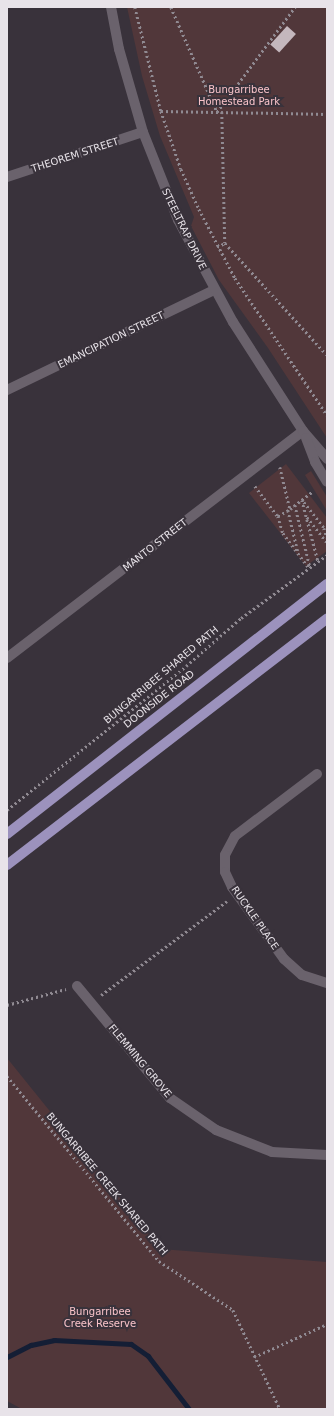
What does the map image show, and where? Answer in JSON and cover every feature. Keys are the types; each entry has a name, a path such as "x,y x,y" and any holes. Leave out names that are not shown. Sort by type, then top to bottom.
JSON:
{"main road":[{"name":"DOONSIDE ROAD","path":"7,834 327,584"},
{"path":"7,865 327,619"}],"street":[{"name":"STEELTRAP DRIVE","path":"111,7 119,49 143,132 178,220 214,290 303,431 327,459"},
{"name":"THEOREM STREET","path":"7,178 143,132"},
{"name":"EMANCIPATION STREET","path":"7,390 214,290"},
{"name":"STEELTRAP DRIVE","path":"303,431 315,462 327,482"},
{"name":"MANTO STREET","path":"7,658 303,431"},
{"name":"RUCKLE PLACE","path":"318,774 235,836 229,844 225,855 225,872 237,894 284,959 302,975 327,983"},
{"name":"FLEMMING GROVE","path":"77,986 170,1098 216,1130 272,1152 327,1155"}],"path":[{"path":"135,7 161,111 181,169 217,247 270,333 327,415"},
{"path":"171,7 217,112"},
{"path":"217,112 295,7"},
{"path":"161,111 327,114"},
{"path":"222,112 225,243 327,355"},
{"path":"217,247 225,243"},
{"path":"280,467 299,555"},
{"path":"255,486 278,516 283,533 310,567"},
{"path":"278,516 312,492"},
{"path":"302,500 318,562"},
{"path":"302,500 324,528 327,538"},
{"path":"295,505 310,567"},
{"path":"306,515 327,543"},
{"name":"BUNGARRIBEE SHARED PATH","path":"7,810 186,666 241,618 327,555"},
{"path":"91,1002 237,894"},
{"path":"7,1005 77,986"},
{"name":"BUNGARRIBEE CREEK SHARED PATH","path":"7,1076 159,1261 233,1310 252,1346 254,1357 280,1409"},
{"path":"254,1357 327,1324"}],"green space":[{"name":"Bungarribee Homestead Park","path":"127,7 327,7 327,438 268,348 219,280 191,226 194,217 160,136 142,76"},
{"path":"286,464 327,518 327,551 306,566 249,493"},
{"path":"311,471 327,497 327,511 305,475"},
{"name":"Bungarribee Creek Reserve","path":"7,1058 161,1249 327,1262 327,1409 22,1409 7,1401"}],"building":[{"path":"287,26 296,34 279,53 270,45"}],"waterway":[{"path":"7,1357 31,1345 54,1340 131,1344 148,1356 189,1409"}]}
